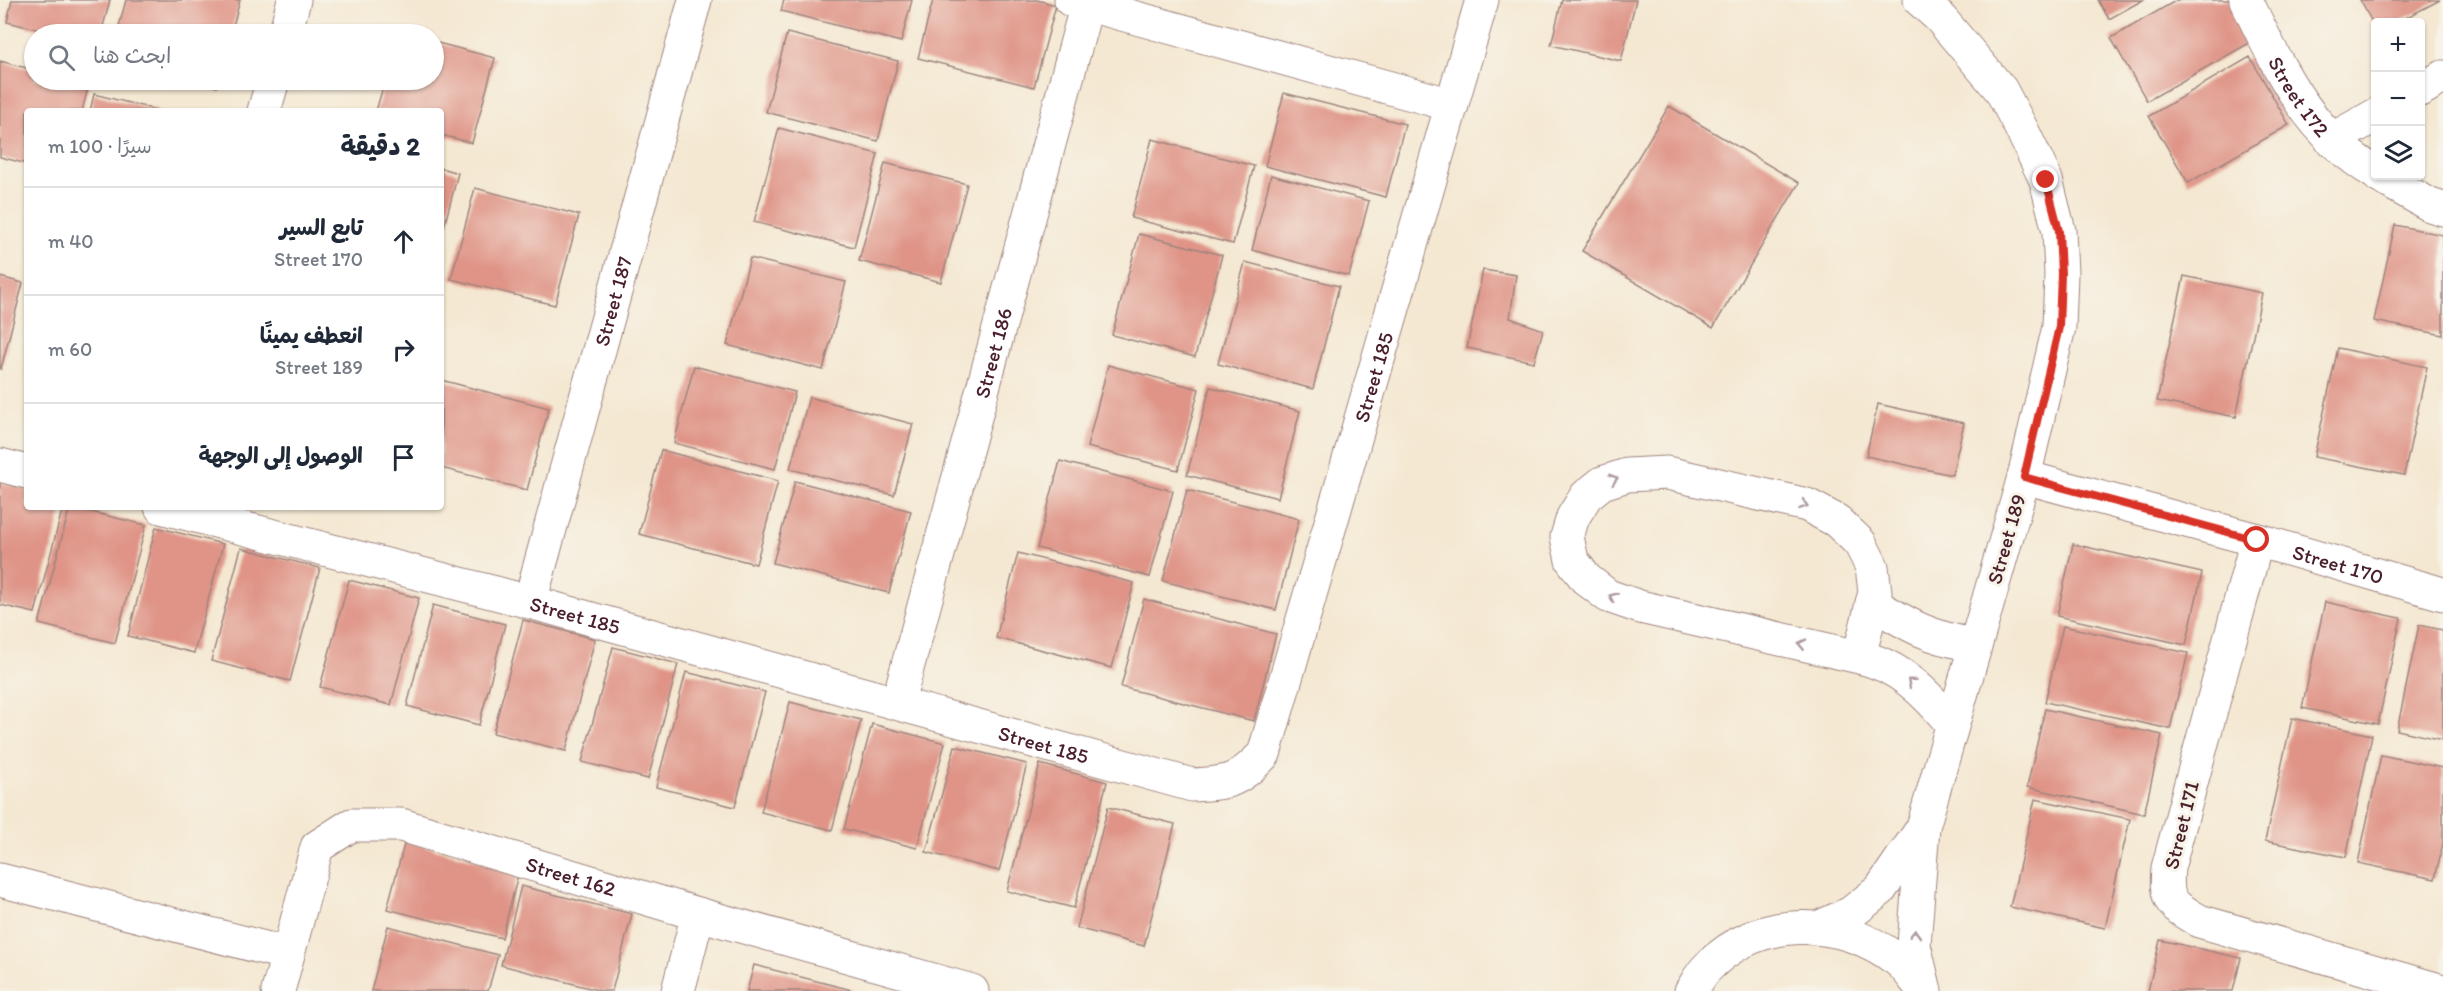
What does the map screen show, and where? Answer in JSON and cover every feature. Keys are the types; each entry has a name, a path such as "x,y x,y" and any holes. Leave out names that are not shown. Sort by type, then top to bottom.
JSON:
{"street":[{"path":"288,24 294,0"},
{"name":"Street 187","path":"530,602 696,0"},
{"name":"Street 185","path":"173,510 530,602 898,702 1191,785 1226,783 1248,771 1264,754 1482,0"},
{"name":"Street 189","path":"1920,0 1947,26 2001,90 2046,180 2059,231 2061,274 2059,327 2024,477 1923,827 1914,945 1924,991"},
{"name":"Street 172","path":"2246,0 2287,83 2331,140 2371,170"},
{"path":"1079,2 1452,105"},
{"name":"Street 186","path":"898,702 1079,2"},
{"path":"2425,88 2443,77"},
{"path":"265,108 270,90"},
{"path":"2331,140 2371,118"},
{"name":"Street 172","path":"2387,180 2430,206 2443,209"},
{"path":"0,465 24,471"},
{"path":"1859,657 1875,592 1872,567 1860,543 1837,521 1807,505 1666,473 1627,475 1602,483 1586,496 1573,518 1567,537 1572,560 1586,579 1608,596 1640,607 1859,657 1868,659 1904,676 1932,699 1952,724"},
{"name":"Street 170","path":"2024,477 2257,540 2443,594"},
{"name":"Street 171","path":"2257,540 2168,868 2166,890 2172,903 2199,921 2443,990"},
{"path":"1872,603 1926,634 1943,640 1975,645"},
{"name":"Street 162","path":"278,991 317,847 351,825 401,825 698,914 972,991"},
{"name":"Street 189","path":"1820,927 1851,913 1880,890 1923,827"},
{"path":"0,880 288,954"},
{"path":"678,991 698,914"},
{"path":"1691,991 1707,968 1739,943 1779,929 1820,927 1862,937 1898,960 1924,991"}],"building":[{"path":"12,0 110,0 104,24 24,24 24,26 7,22"},
{"path":"126,0 240,0 234,24 120,24"},
{"path":"784,0 912,0 901,42 781,11"},
{"path":"933,0 1037,0 1056,5 1034,87 918,58"},
{"path":"1562,0 1636,0 1621,61 1551,45"},
{"path":"2098,0 2143,0 2109,19"},
{"path":"2177,0 2229,0 2253,41 2147,101 2111,38"},
{"path":"2360,0 2440,0 2406,18 2371,18 2371,20"},
{"path":"787,33 898,61 878,141 766,112"},
{"path":"444,45 495,58 472,143 444,136 444,108 377,108 382,90 444,90"},
{"path":"2250,57 2289,125 2188,183 2149,116"},
{"path":"0,61 24,67 24,90 87,90 83,108 24,108 24,163 0,157"},
{"path":"1284,93 1405,124 1386,197 1265,166"},
{"path":"94,94 149,108 91,108"},
{"path":"1669,106 1799,183 1713,328 1582,251"},
{"path":"779,128 878,154 854,247 754,222"},
{"path":"1152,139 1254,166 1233,244 1131,218"},
{"path":"885,163 967,184 941,282 859,261"},
{"path":"444,169 458,173 444,227"},
{"path":"1271,175 1369,201 1349,276 1252,250"},
{"path":"475,188 579,215 555,305 451,279"},
{"path":"2395,225 2443,235 2443,335 2374,321"},
{"path":"1139,234 1222,255 1195,357 1112,335"},
{"path":"750,258 846,282 823,370 727,345"},
{"path":"1245,262 1339,286 1313,389 1218,364"},
{"path":"1483,270 1516,275 1510,318 1543,330 1534,362 1467,348"},
{"path":"2184,276 2262,293 2236,417 2157,401"},
{"path":"0,277 23,283 1,369 0,368"},
{"path":"2338,348 2427,367 2404,475 2314,457"},
{"path":"1108,365 1199,389 1178,470 1087,447"},
{"path":"694,366 795,392 775,469 674,443"},
{"path":"444,381 549,408 527,490 444,469"},
{"path":"1210,387 1300,411 1278,498 1187,475"},
{"path":"809,397 913,424 894,495 790,469"},
{"path":"1878,404 1964,423 1952,475 1866,456"},
{"path":"661,450 778,481 756,564 639,534"},
{"path":"1060,461 1173,491 1150,577 1037,548"},
{"path":"795,481 911,511 889,593 773,563"},
{"path":"0,482 24,488 24,510 62,510 35,613 0,605"},
{"path":"1187,490 1299,519 1276,610 1163,581"},
{"path":"69,510 83,510 146,525 115,643 39,624"},
{"path":"156,527 223,544 194,653 128,636"},
{"path":"2073,544 2202,573 2186,645 2057,616"},
{"path":"241,548 320,568 290,681 211,661"},
{"path":"1018,553 1134,583 1112,668 996,638"},
{"path":"349,580 419,598 391,705 320,687"},
{"path":"1144,599 1276,634 1254,721 1121,687"},
{"path":"2325,602 2401,618 2378,724 2302,708"},
{"path":"433,605 505,624 479,725 407,706"},
{"path":"523,620 595,639 566,751 493,733"},
{"path":"2419,625 2443,630 2443,740 2397,730"},
{"path":"2063,626 2188,653 2170,729 2045,702"},
{"path":"613,647 678,664 648,779 582,762"},
{"path":"686,672 765,692 735,807 656,787"},
{"path":"790,702 861,720 832,830 761,812"},
{"path":"2045,709 2162,735 2144,814 2027,787"},
{"path":"2292,718 2372,735 2346,857 2265,841"},
{"path":"872,724 945,743 917,848 844,829"},
{"path":"955,746 1027,764 999,871 926,852"},
{"path":"2381,755 2443,768 2443,843 2435,879 2358,863"},
{"path":"1040,764 1107,782 1074,908 1007,891"},
{"path":"2035,799 2130,819 2105,928 2010,907"},
{"path":"1108,807 1175,824 1144,946 1077,928"},
{"path":"405,841 519,871 502,938 387,909"},
{"path":"521,886 632,914 612,991 601,991 501,965"},
{"path":"388,926 498,955 488,991 371,991"},
{"path":"2160,940 2241,958 2233,991 2148,991"},
{"path":"754,965 852,990 852,991 747,991"}],"route":[{"path":"2046,180 2059,231 2061,274 2059,327 2024,477 2257,540"}]}
